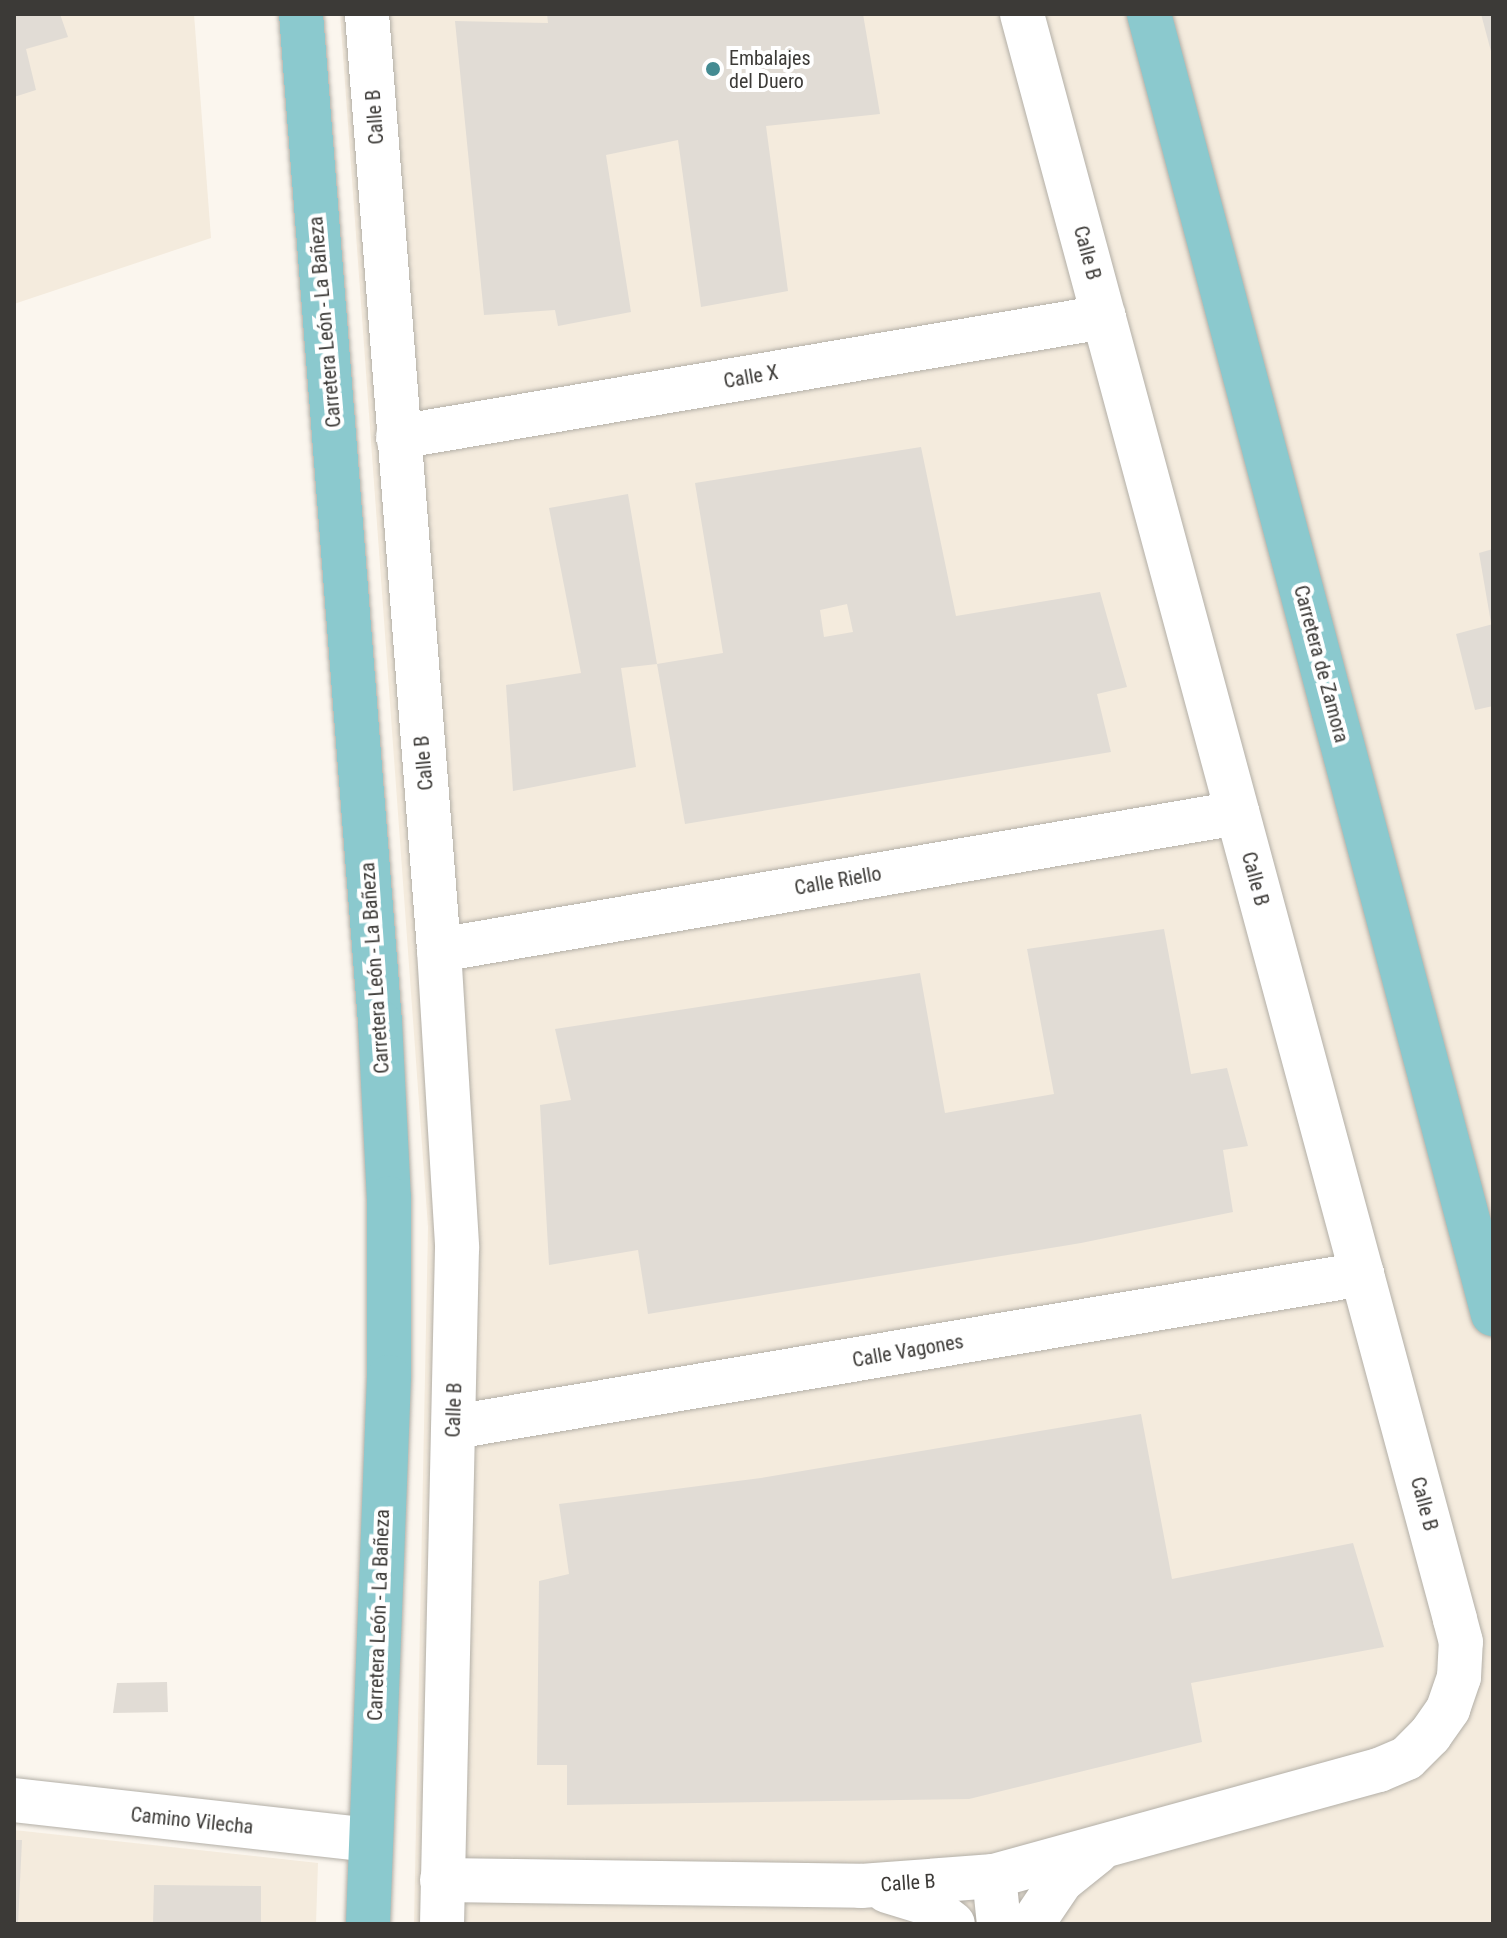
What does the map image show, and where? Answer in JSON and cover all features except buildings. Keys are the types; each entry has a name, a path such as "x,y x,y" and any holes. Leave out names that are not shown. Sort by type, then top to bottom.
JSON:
{"main road":[{"name":"Carretera León - La Bañeza","path":"301,14 380,1022 389,1198 389,1377 368,1924"},
{"name":"Carretera de Zamora","path":"1149,14 1493,1314"}],"street":[{"name":"Calle B","path":"367,14 439,950 457,1248 442,1880 861,1886 994,1876 1379,1770 1407,1758 1448,1709 1459,1677 1461,1642 1022,14"},
{"name":"Calle X","path":"398,437 1104,317"},
{"name":"Calle Riello","path":"439,950 1237,813"},
{"name":"Calle Vagones","path":"454,1427 1362,1274"},
{"name":"Camino Vilecha","path":"14,1800 370,1840"},
{"path":"1032,1924 1061,1881 1104,1848"},
{"path":"994,1876 999,1924"},
{"path":"442,1880 442,1924"},
{"path":"861,1886 926,1903 953,1924"}],"shaded area":[{"path":"14,14 194,14 211,238 14,304"},
{"path":"340,14 1493,14 1493,1924 414,1924 428,1227"},
{"path":"14,1830 318,1863 316,1924 14,1924"}],"place":[{"name":"Embalajes del Duero","path":"713,69"}]}
